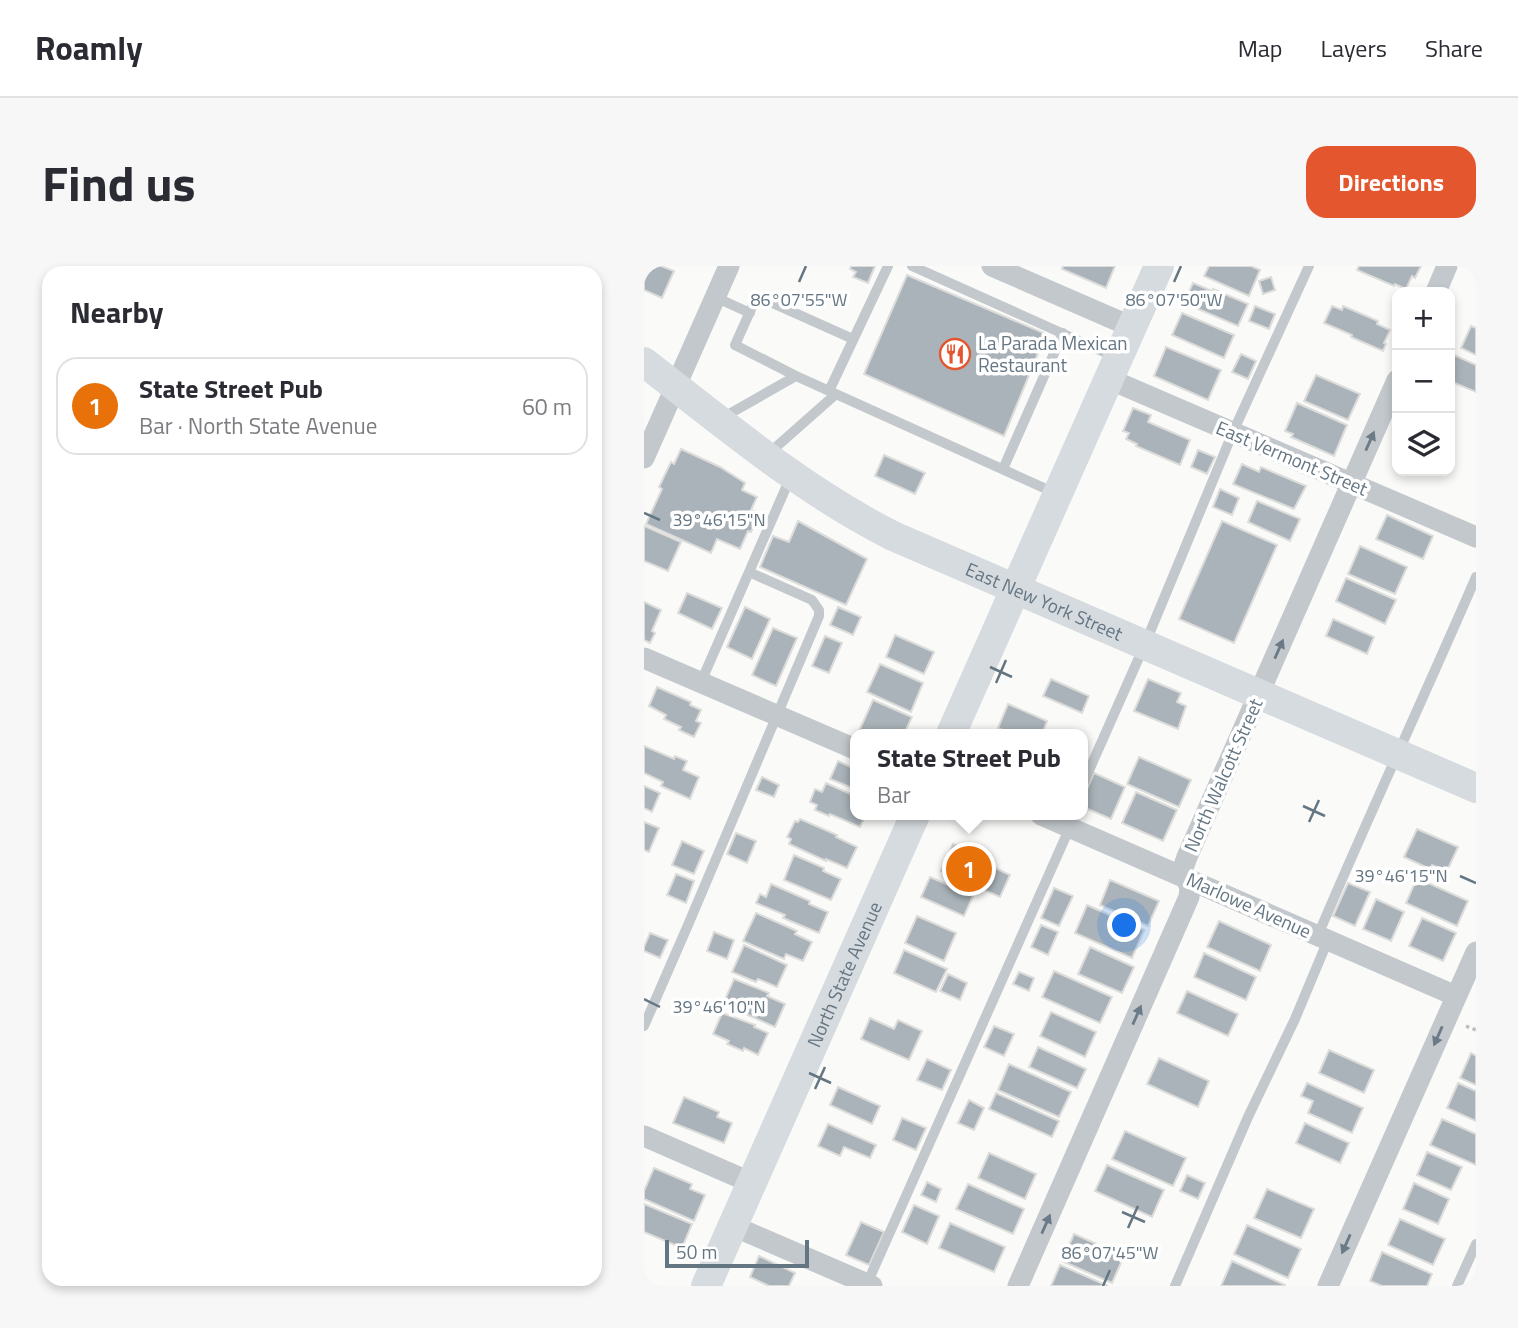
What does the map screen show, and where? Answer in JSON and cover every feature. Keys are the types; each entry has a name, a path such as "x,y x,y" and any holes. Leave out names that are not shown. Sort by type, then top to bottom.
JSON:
{"street":[{"path":"644,458 729,266"},
{"path":"992,266 1132,327"},
{"path":"953,729 1159,266"},
{"path":"1438,287 1447,266"},
{"name":"East New York Street","path":"644,362 792,475 841,508 893,536 1476,788"},
{"name":"East Vermont Street","path":"1113,368 1233,432 1476,537"},
{"name":"North Walcott Street","path":"1018,1286 1189,897 1190,887 1182,867 1392,391"},
{"path":"644,657 850,747"},
{"name":"North State Avenue","path":"706,1286 913,820"},
{"name":"Marlowe Avenue","path":"1068,822 1185,877 1456,996"},
{"path":"1328,1286 1476,951"},
{"path":"644,1136 752,1183"},
{"path":"733,1226 868,1285"}],"lane":[{"path":"766,456 833,393 853,339 888,266"},
{"path":"912,266 1063,333 1113,368"},
{"path":"1088,773 1233,432 1309,266"},
{"path":"853,339 757,296 735,345 796,376 1058,494"},
{"path":"715,297 750,313"},
{"path":"1003,469 1063,333"},
{"path":"719,420 796,376"},
{"path":"701,682 792,475"},
{"path":"644,1026 648,1009 778,716 819,616 819,610 812,600 749,572"},
{"path":"1175,1286 1248,1117 1295,1019 1353,852 1476,577"},
{"path":"868,1285 1068,822"},
{"path":"1457,1286 1476,1244"}],"path":[{"path":"1466,1026 1476,1030"}],"building":[{"path":"644,266 661,266 674,271 662,298 644,290"},
{"path":"851,266 875,266 868,283 853,277 856,272 850,269"},
{"path":"1063,266 1115,266 1106,288 1062,269"},
{"path":"1209,266 1251,266 1260,270 1249,296 1204,276"},
{"path":"1359,266 1421,266 1407,287 1394,286 1357,270"},
{"name":"La Parada Mexican Restaurant","path":"907,275 1046,334 1004,436 864,374"},
{"path":"1271,277 1275,290 1263,294 1259,281"},
{"path":"1193,283 1248,304 1238,326 1184,303"},
{"path":"1255,306 1275,314 1269,329 1249,321"},
{"path":"1332,306 1342,310 1343,306 1378,321 1377,324 1390,330 1383,351 1324,323"},
{"path":"1182,313 1234,335 1224,358 1172,335"},
{"path":"1471,326 1476,328 1476,355 1461,348"},
{"path":"1166,347 1221,370 1208,400 1154,376"},
{"path":"1241,354 1256,361 1248,379 1232,372"},
{"path":"1455,355 1476,365 1476,392 1455,383"},
{"path":"1316,375 1360,394 1348,420 1304,401"},
{"path":"1297,403 1347,425 1334,456 1291,437 1293,434 1285,431"},
{"path":"1133,408 1151,415 1148,422 1190,440 1180,465 1126,439 1129,433 1123,431"},
{"path":"681,449 720,467 745,483 742,490 757,497 751,510 759,513 740,549 717,539 711,553 646,524 662,489 659,487 671,462 674,464"},
{"path":"1198,450 1215,457 1207,474 1191,467"},
{"path":"884,455 925,473 915,494 875,476"},
{"path":"1242,464 1259,472 1261,467 1306,486 1294,509 1233,484"},
{"path":"1220,489 1239,498 1232,515 1213,507"},
{"path":"1257,501 1300,519 1290,541 1248,522"},
{"path":"1387,515 1433,536 1423,559 1376,539"},
{"path":"798,521 867,559 846,605 760,567 773,536 789,542"},
{"path":"1222,521 1277,545 1234,643 1179,619"},
{"path":"644,526 681,542 668,571 644,561"},
{"path":"1360,546 1407,567 1395,594 1348,574"},
{"path":"1346,578 1396,600 1385,624 1336,601"},
{"path":"687,593 722,608 712,629 678,613"},
{"path":"644,602 661,610 650,643 644,640"},
{"path":"745,607 770,619 752,659 727,647"},
{"path":"838,607 861,617 853,635 830,625"},
{"path":"1333,619 1374,637 1367,654 1326,636"},
{"path":"773,628 797,638 776,686 752,675"},
{"path":"895,635 934,652 924,674 886,657"},
{"path":"825,636 842,643 829,673 812,666"},
{"path":"880,664 923,683 911,712 867,692"},
{"path":"1051,679 1089,696 1082,713 1043,696"},
{"path":"1148,679 1181,693 1177,702 1186,706 1178,729 1134,711"},
{"path":"657,687 691,702 690,705 701,710 696,721 701,723 694,737 679,730 681,727 664,719 666,715 649,706"},
{"path":"873,700 912,717 906,729 860,729"},
{"path":"1008,704 1047,721 1044,729 998,728"},
{"path":"644,746 674,759 675,756 687,761 683,770 699,777 690,799 661,786 663,782 644,773"},
{"path":"1139,757 1191,780 1179,807 1127,784"},
{"path":"838,761 850,767 850,787 830,779"},
{"path":"1094,773 1125,787 1111,819 1088,809 1088,787"},
{"path":"762,777 779,785 774,797 756,790"},
{"path":"826,783 850,794 850,820 864,820 860,827 815,810 817,805 810,802 815,789 822,792"},
{"path":"644,786 660,793 652,812 644,808"},
{"path":"1136,792 1177,810 1163,841 1122,823"},
{"path":"800,819 857,847 847,868 789,844 791,839 787,837 795,821"},
{"path":"644,822 659,828 649,852 644,850"},
{"path":"1417,829 1458,847 1447,871 1432,865 1430,869 1404,857"},
{"path":"736,833 756,841 747,863 727,854"},
{"path":"682,841 704,851 694,874 672,865"},
{"path":"953,844 993,862 991,866 1010,875 1000,897 941,871"},
{"path":"794,855 841,879 831,900 784,880"},
{"path":"676,874 694,881 686,903 667,895"},
{"path":"930,877 973,896 964,916 921,897"},
{"path":"1417,878 1468,901 1457,926 1406,903"},
{"path":"1110,880 1159,901 1148,926 1100,905"},
{"path":"1348,883 1370,892 1355,926 1333,916"},
{"path":"771,884 828,912 819,933 756,903 760,894 766,897"},
{"path":"1054,888 1073,896 1059,926 1041,918"},
{"path":"1376,899 1404,912 1391,941 1363,929"},
{"path":"1087,905 1144,930 1132,958 1075,933"},
{"path":"756,913 797,931 795,934 812,942 803,961 786,954 784,959 743,941"},
{"path":"917,916 956,933 944,961 905,943"},
{"path":"1422,918 1456,933 1443,961 1409,946"},
{"path":"1219,921 1271,945 1260,971 1207,947"},
{"path":"1041,925 1058,932 1048,955 1031,947"},
{"path":"714,932 734,940 727,959 707,951"},
{"path":"650,933 668,940 660,958 644,951"},
{"path":"744,945 787,965 777,987 732,972"},
{"path":"1090,947 1134,967 1122,993 1078,974"},
{"path":"904,950 947,969 936,992 894,973"},
{"path":"1204,953 1256,977 1246,1000 1194,977"},
{"path":"1054,971 1112,997 1100,1023 1042,997"},
{"path":"1019,972 1034,978 1029,991 1013,984"},
{"path":"948,974 967,983 960,1000 940,991"},
{"path":"734,979 769,993 767,996 785,1004 775,1027 723,1004"},
{"path":"1187,991 1238,1014 1228,1036 1177,1013"},
{"path":"1051,1012 1096,1032 1085,1057 1040,1036"},
{"path":"722,1013 755,1025 754,1027 768,1033 758,1055 727,1044 729,1041 713,1034"},
{"path":"870,1018 894,1029 898,1020 922,1031 909,1060 861,1039"},
{"path":"994,1026 1014,1034 1004,1056 984,1047"},
{"path":"1038,1047 1086,1069 1077,1088 1029,1067"},
{"path":"1329,1050 1374,1070 1364,1093 1319,1073"},
{"path":"1471,1053 1476,1056 1476,1085 1460,1078"},
{"path":"1159,1058 1209,1081 1198,1107 1147,1084"},
{"path":"927,1059 951,1070 942,1090 917,1080"},
{"path":"1009,1064 1071,1092 1059,1117 998,1090"},
{"path":"1307,1083 1363,1108 1352,1133 1308,1113 1313,1101 1301,1096"},
{"path":"1458,1083 1476,1091 1476,1121 1447,1108"},
{"path":"838,1087 880,1106 872,1124 830,1105"},
{"path":"996,1093 1059,1121 1052,1137 989,1109"},
{"path":"684,1097 719,1112 717,1117 732,1123 724,1143 673,1123"},
{"path":"969,1100 984,1108 974,1130 958,1123"},
{"path":"902,1118 926,1128 916,1150 893,1140"},
{"path":"1442,1119 1476,1134 1476,1165 1430,1145"},
{"path":"1305,1123 1349,1143 1340,1163 1296,1143"},
{"path":"828,1124 876,1145 870,1158 844,1147 840,1156 818,1146"},
{"path":"1125,1131 1186,1158 1173,1186 1112,1159"},
{"path":"1427,1152 1462,1167 1451,1190 1417,1175"},
{"path":"989,1153 1036,1174 1025,1199 978,1178"},
{"path":"1107,1165 1164,1190 1152,1217 1095,1191"},
{"path":"654,1168 692,1184 690,1189 705,1195 694,1221 644,1199 644,1191"},
{"path":"1187,1175 1205,1183 1198,1199 1180,1191"},
{"path":"927,1182 941,1189 936,1202 921,1195"},
{"path":"1414,1183 1449,1199 1438,1224 1403,1209"},
{"path":"968,1184 1024,1209 1013,1234 956,1209"},
{"path":"1267,1189 1314,1209 1301,1238 1254,1218"},
{"path":"644,1204 692,1224 682,1248 644,1232"},
{"path":"914,1205 939,1216 927,1244 902,1232"},
{"path":"1400,1219 1445,1239 1433,1265 1388,1245"},
{"path":"861,1222 884,1232 869,1265 846,1255"},
{"path":"950,1223 1005,1247 994,1272 939,1248"},
{"path":"1247,1225 1301,1249 1288,1278 1234,1254"},
{"path":"1074,1234 1124,1256 1112,1283 1062,1261"},
{"path":"1382,1252 1432,1274 1427,1286 1382,1286 1370,1281"},
{"path":"759,1256 795,1273 789,1286 769,1286 750,1277"},
{"path":"1232,1261 1285,1285 1285,1286 1221,1286"},
{"path":"1060,1265 1108,1286 1051,1286"}],"place":[{"name":"La Parada Mexican Restaurant","path":"955,354"},
{"name":"State Street Pub","path":"969,869"}]}
